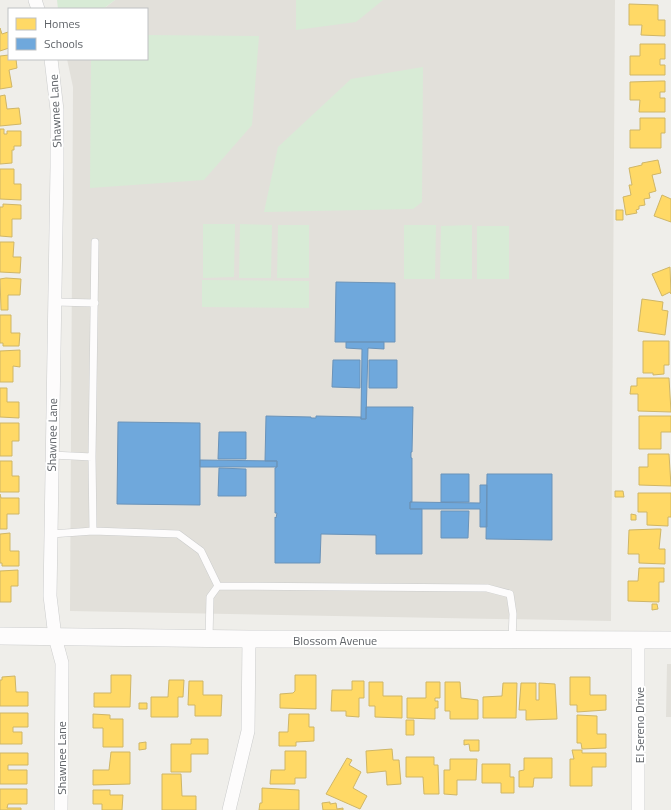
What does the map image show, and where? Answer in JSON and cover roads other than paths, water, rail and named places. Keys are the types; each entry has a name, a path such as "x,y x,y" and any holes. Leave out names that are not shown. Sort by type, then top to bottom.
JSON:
{"street":[{"name":"Shawnee Lane","path":"51,60 57,110 50,596 55,637 62,663 61,810"},
{"name":"Blossom Avenue","path":"0,636 249,639 671,640"},
{"path":"229,810 248,731 249,639"},
{"name":"El Sereno Drive","path":"638,641 638,810"}],"lane":[{"path":"92,531 95,242"},
{"path":"55,302 95,303"},
{"path":"52,455 92,457"},
{"path":"51,534 92,531 178,534 201,551 218,586"},
{"path":"209,638 210,597 218,586"},
{"path":"218,586 487,588 510,594 513,614 512,640"}]}
